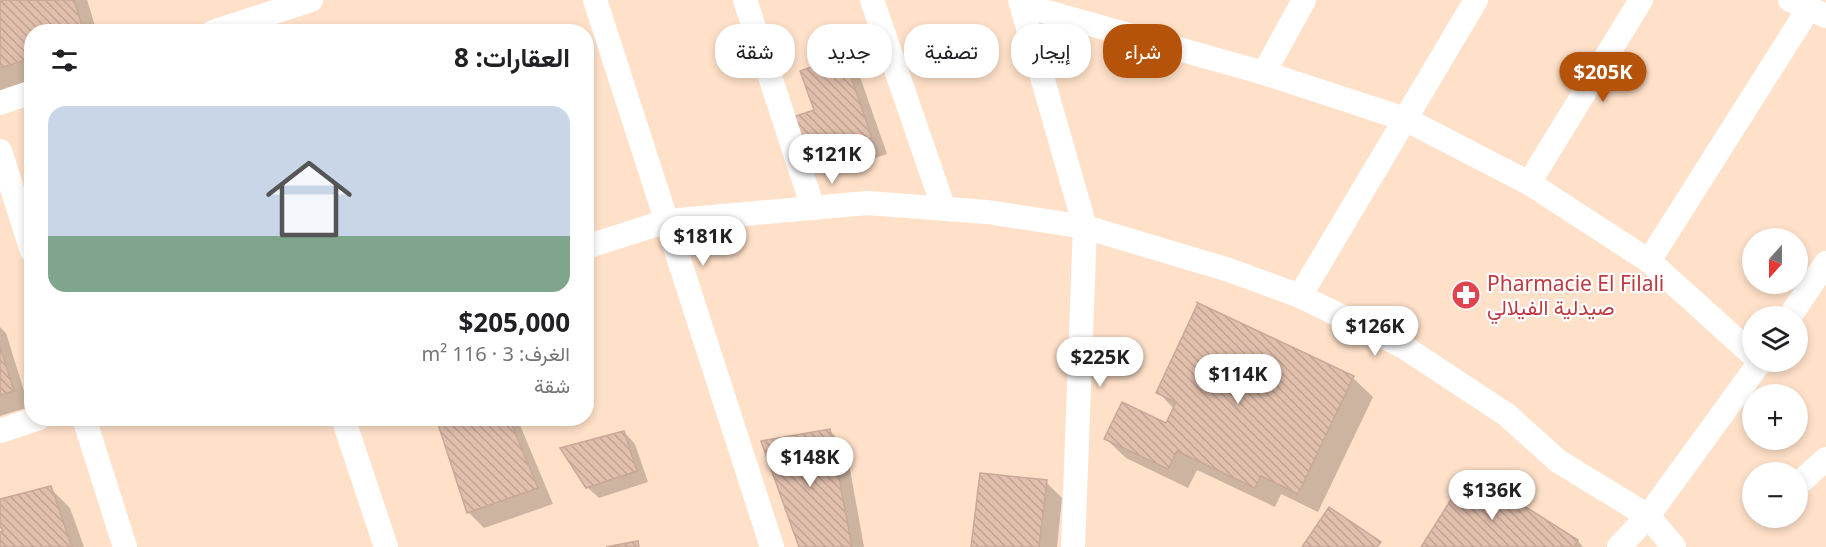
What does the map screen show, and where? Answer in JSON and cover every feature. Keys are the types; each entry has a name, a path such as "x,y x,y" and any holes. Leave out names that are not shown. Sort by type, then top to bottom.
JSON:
{"street":[{"path":"227,24 254,8 311,0"},
{"path":"595,0 772,547"},
{"path":"746,0 813,208"},
{"path":"872,0 944,209"},
{"path":"1264,73 1304,0"},
{"path":"1300,296 1476,0"},
{"path":"1528,183 1641,0"},
{"path":"1021,3 1264,73 1405,118 1528,183 1649,261 1742,345"},
{"path":"1021,3 1085,227 1073,547"},
{"path":"1649,261 1808,8"},
{"path":"0,103 24,95"},
{"path":"0,151 24,226"},
{"path":"594,244 666,221 867,203 987,212 1085,227 1229,270 1300,296 1404,347 1507,416 1558,461 1648,516 1674,547"},
{"path":"1797,306 1826,263"},
{"path":"1620,547 1648,516 1753,372"},
{"path":"0,431 24,423"},
{"path":"87,426 125,547"},
{"path":"346,426 386,547"},
{"path":"1808,475 1826,459"}],"building":[{"path":"0,0 74,0 82,24 24,24 24,60 0,68"},
{"path":"807,69 807,78 852,78 872,138 808,160 793,117 814,110 800,71"},
{"path":"1196,302 1354,376 1298,494 1261,476 1255,488 1177,451 1168,469 1104,439 1122,402 1166,423 1176,402 1156,393 1198,303"},
{"path":"0,346 14,391 0,395"},
{"path":"439,426 512,426 538,488 467,513"},
{"path":"830,429 852,547 799,547 761,441"},
{"path":"624,431 637,471 586,488 560,448"},
{"path":"1469,471 1578,540 1574,547 1421,547"},
{"path":"980,473 1047,480 1039,547 971,547"},
{"path":"51,486 72,547 0,547 0,532 3,531 0,526 0,499"},
{"path":"1329,507 1381,542 1377,547 1302,547"},
{"path":"638,541 639,547 606,547"}],"place":[{"name":"Pharmacie El Filali صيدلية الفيلالي","path":"1466,295"}]}
